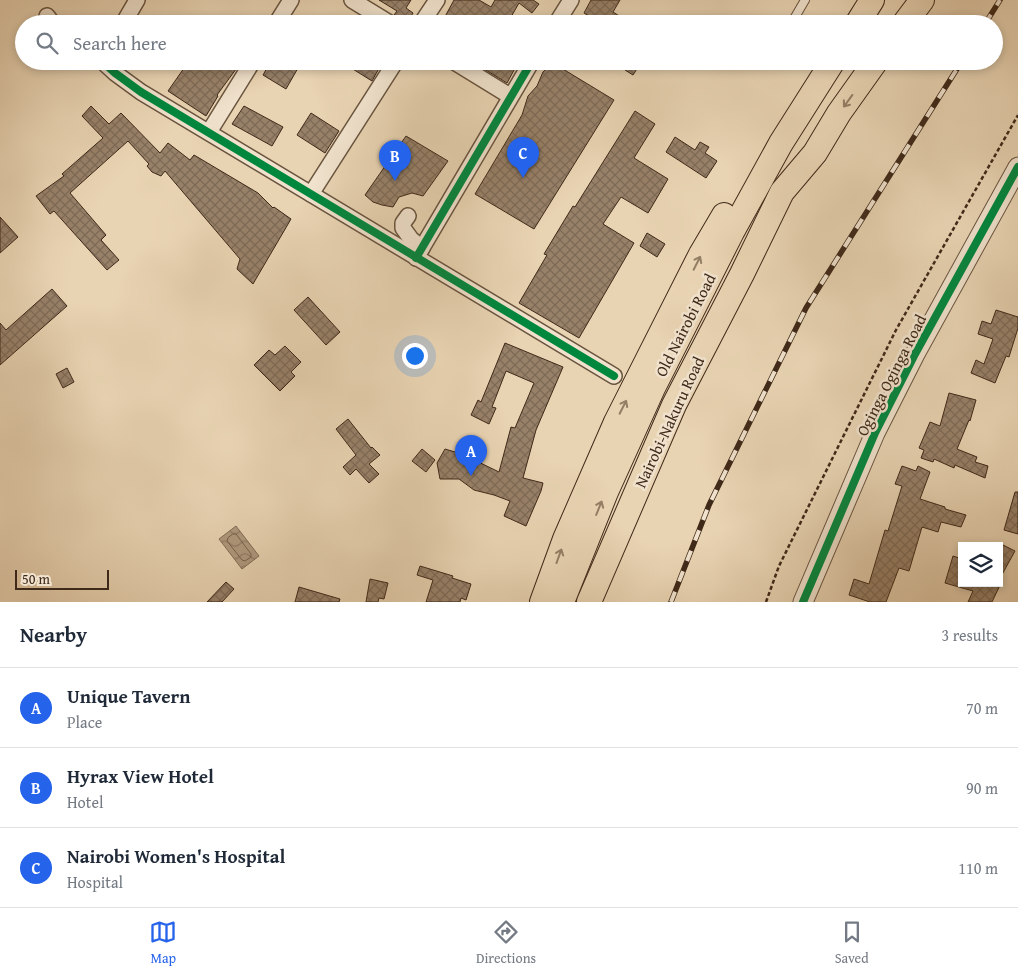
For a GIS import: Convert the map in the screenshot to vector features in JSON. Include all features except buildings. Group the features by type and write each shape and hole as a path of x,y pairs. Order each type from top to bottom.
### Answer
{"highway":[{"path":"863,15 872,0"},
{"path":"911,15 922,0"},
{"name":"Old Nairobi Road","path":"562,602 606,492 649,397 732,232 781,142 827,70"},
{"path":"605,602 623,554 682,421 793,206 815,153 839,113 870,70"},
{"path":"542,602 565,539 616,422 702,254 746,182 781,142"},
{"name":"Nairobi-Nakuru Road","path":"590,602 674,405 782,192 815,153"}],"street":[{"path":"128,15 137,0"},
{"path":"282,15 291,0"},
{"path":"352,0 376,15"},
{"path":"427,15 437,0"},
{"path":"562,15 571,0"},
{"path":"111,70 141,92 311,194 419,253 614,376"},
{"path":"209,132 247,70"},
{"path":"311,194 390,70"},
{"path":"468,70 510,96"},
{"path":"419,253 526,70"},
{"name":"Oginga Oginga Road","path":"803,602 875,433 915,354 1018,167"},
{"path":"408,216 403,223 403,228 419,253"}],"lane":[{"path":"796,15 805,0"}],"path":[{"path":"766,602 779,566 896,330 1018,115"}],"water":[{"path":"236,526 259,556 242,569 219,539"}],"railway":[{"path":"991,15 1000,0"},
{"path":"671,602 709,505 806,308 956,70"}],"cycle path":[{"path":"112,70 141,92 614,376"},
{"path":"416,258 527,70"},
{"path":"803,602 875,433 915,354 1018,167"}],"place":[{"name":"Nairobi Women's Hospital","path":"523,178"},
{"name":"Hyrax View Hotel","path":"395,181"},
{"name":"Unique Tavern","path":"471,476"}]}
